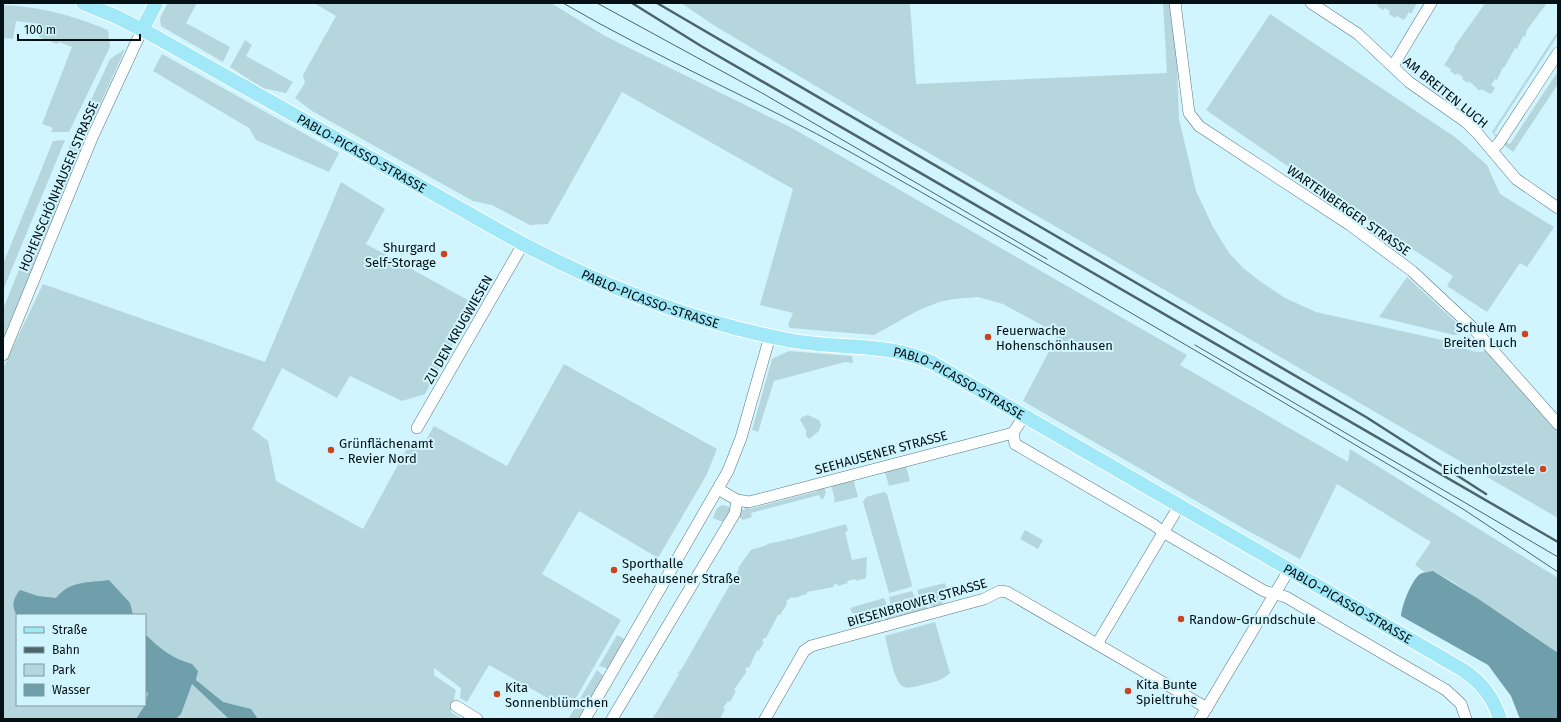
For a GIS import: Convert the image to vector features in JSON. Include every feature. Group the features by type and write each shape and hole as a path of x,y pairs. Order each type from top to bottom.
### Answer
{"main road":[{"name":"PABLO-PICASSO-STRASSE","path":"83,3 142,30 523,244 575,271 651,302 770,336 794,341 878,348 904,352 944,369 1468,673 1484,687 1492,698 1500,719"},
{"path":"142,30 156,3"}],"street":[{"name":"WARTENBERGER STRASSE","path":"1175,3 1189,113 1194,121 1199,126 1350,226 1412,271 1474,329 1558,424"},
{"name":"AM BREITEN LUCH","path":"1311,3 1358,34 1409,82 1466,122 1516,179 1558,208"},
{"path":"1393,66 1431,3"},
{"name":"HOHENSCHÖNHAUSER STRASSE","path":"3,355 95,132 142,30"},
{"path":"1492,150 1499,144 1558,53"},
{"name":"ZU DEN KRUGWIESEN","path":"417,428 523,244"},
{"path":"585,719 718,489 736,454 770,336"},
{"path":"1013,432 1024,416"},
{"name":"SEEHAUSENER STRASSE","path":"737,500 749,502 1013,432"},
{"name":"PABLO-PICASSO-STRASSE","path":"1013,432 1015,444 1154,525 1162,532 1264,591 1286,597 1446,690 1462,704 1466,719"},
{"path":"612,719 735,513 737,500 718,489"},
{"path":"1097,644 1162,532 1179,506"},
{"path":"1200,719 1289,570"},
{"name":"BIESENBROWER STRASSE","path":"765,719 804,651 811,646 984,599 1000,591 1007,592 1207,708"},
{"path":"456,706 478,719"}],"green space":[{"path":"168,3 197,3 186,23 230,47 223,62 161,26 160,18"},
{"path":"314,3 551,3 605,36 792,128 1187,355 1180,365 1348,462 1350,449 1558,578 1558,654 1453,582 1433,571 1426,573 1415,565 1431,542 1337,484 1300,559 1243,528 1023,401 1058,334 1003,304 978,297 939,302 917,311 874,335 790,328 788,325 793,313 760,305 793,189 622,92 548,224 530,225 492,205 473,201 312,111 295,98 305,83 303,75 336,16"},
{"path":"681,3 910,3 916,84 1167,73 1163,3 1170,3 1177,65 1179,119 1196,191 1213,227 1229,253 1243,268 1261,282 1285,298 1316,312 1460,344 1473,351 1480,352 1488,350 1558,431 1558,518 915,145 715,26"},
{"path":"1378,3 1417,3 1411,14 1409,12 1404,20 1397,16 1395,18 1389,14 1390,11 1385,8 1383,10 1377,6"},
{"path":"1483,3 1547,3 1527,30 1525,37 1523,36 1517,49 1515,48 1497,80 1495,79 1491,85 1495,88 1491,94 1481,89 1480,91 1469,81 1468,83 1462,79 1463,77 1457,73 1456,75 1450,71 1451,69 1444,65 1455,48 1454,47 1484,5"},
{"path":"3,5 57,13 82,20 108,30 110,47 69,132 51,132 53,128 42,124 72,47 59,42 57,44 39,37 40,24 16,21 13,39 3,38"},
{"path":"1270,14 1455,137 1487,165 1500,194 1554,227 1527,267 1520,263 1487,312 1447,286 1453,276 1206,110"},
{"path":"1558,31 1558,35 1494,133 1499,137 1497,139 1492,132"},
{"path":"245,40 252,45 246,56 293,82 286,93 262,88 230,67"},
{"path":"125,49 90,127 76,132 110,59"},
{"path":"162,54 339,153 329,172 256,140 249,128 153,71"},
{"path":"1558,71 1558,84 1513,152 1503,144 1505,141 1510,144"},
{"path":"79,139 84,145 3,344 3,309 72,140"},
{"path":"65,140 3,291 3,264 53,141"},
{"path":"341,182 385,209 366,244 475,304 425,394 402,401 350,376 337,398 282,368 252,429 268,441 276,481 363,529 411,441 422,447 434,426 507,466 564,364 717,449 707,474 658,558 579,511 542,574 621,620 569,710 489,665 467,702 460,698 461,688 434,668 434,675 456,690 451,712 462,719 3,719 3,368 43,284 265,362"},
{"path":"1407,277 1459,325 1462,329 1460,334 1454,335 1379,317"},
{"path":"789,351 852,356 853,363 845,362 774,381 758,432 752,430 772,359"},
{"path":"808,415 819,420 821,425 819,431 809,439 806,436 806,430 800,420 802,417"},
{"path":"905,463 910,481 889,486 884,469"},
{"path":"853,478 858,497 833,503 835,501 831,484"},
{"path":"817,487 824,488 826,492 824,498 821,499 819,495 751,513 752,517 743,520 738,516 741,507 745,510 744,506 749,505 750,509 818,491"},
{"path":"884,492 887,494 912,585 911,587 889,593 863,502 866,497"},
{"path":"722,505 730,507 733,511 725,523 713,518 717,508"},
{"path":"846,524 848,531 845,532 852,560 867,557 866,578 856,581 855,579 838,586 837,584 833,585 834,587 807,592 807,594 794,598 792,597 786,601 787,604 780,615 778,615 766,638 762,641 764,642 759,651 757,650 749,668 747,667 745,670 747,671 734,690 736,691 730,702 728,701 723,708 725,709 720,719 653,719 654,714 655,715 679,674 677,673 681,670 739,569 738,568 751,550 767,544"},
{"path":"1025,530 1043,540 1038,549 1020,539"},
{"path":"945,583 945,598 937,610 920,599 917,590"},
{"path":"912,591 916,600 933,611 883,623 891,607 889,597"},
{"path":"884,598 888,608 878,626 874,627 869,625 859,614 852,613 850,608"},
{"path":"935,622 950,673 941,680 909,688 904,687 900,684 894,672 885,636"},
{"path":"617,635 626,640 609,669 599,666"},
{"path":"597,670 605,677 580,719 568,719"}],"water":[{"path":"1433,571 1477,598 1558,653 1558,719 1520,719 1511,696 1488,665 1401,616 1403,606 1413,582 1420,574"},
{"path":"109,580 130,603 133,614 16,614 15,612 13,606 14,599 20,590 38,596 56,598 67,588 87,582"},
{"path":"146,635 167,652 185,662 192,664 198,671 196,680 223,702 251,709 258,719 229,719 192,684 181,714 176,719 136,719 144,706 146,706 148,693 146,691"}],"tram line":[{"path":"563,3 634,42 852,153 989,231 1193,349 1463,509 1558,572"},
{"path":"597,3 762,93 1047,259"},
{"path":"1195,345 1558,557"}],"railway":[{"path":"632,3 701,46 1558,542"},
{"path":"657,3 1366,417 1486,494"}],"place":[{"name":"Shurgard Self-Storage","path":"444,254"},
{"name":"Schule Am Breiten Luch","path":"1525,334"},
{"name":"Feuerwache Hohenschönhausen","path":"988,337"},
{"name":"Grünflächenamt - Revier Nord","path":"331,450"},
{"name":"Eichenholzstele","path":"1543,469"},
{"name":"Sporthalle Seehausener Straße","path":"614,570"},
{"name":"Randow-Grundschule","path":"1181,619"},
{"name":"Kita Bunte Spieltruhe","path":"1128,691"},
{"name":"Kita Sonnenblümchen","path":"497,694"}]}
